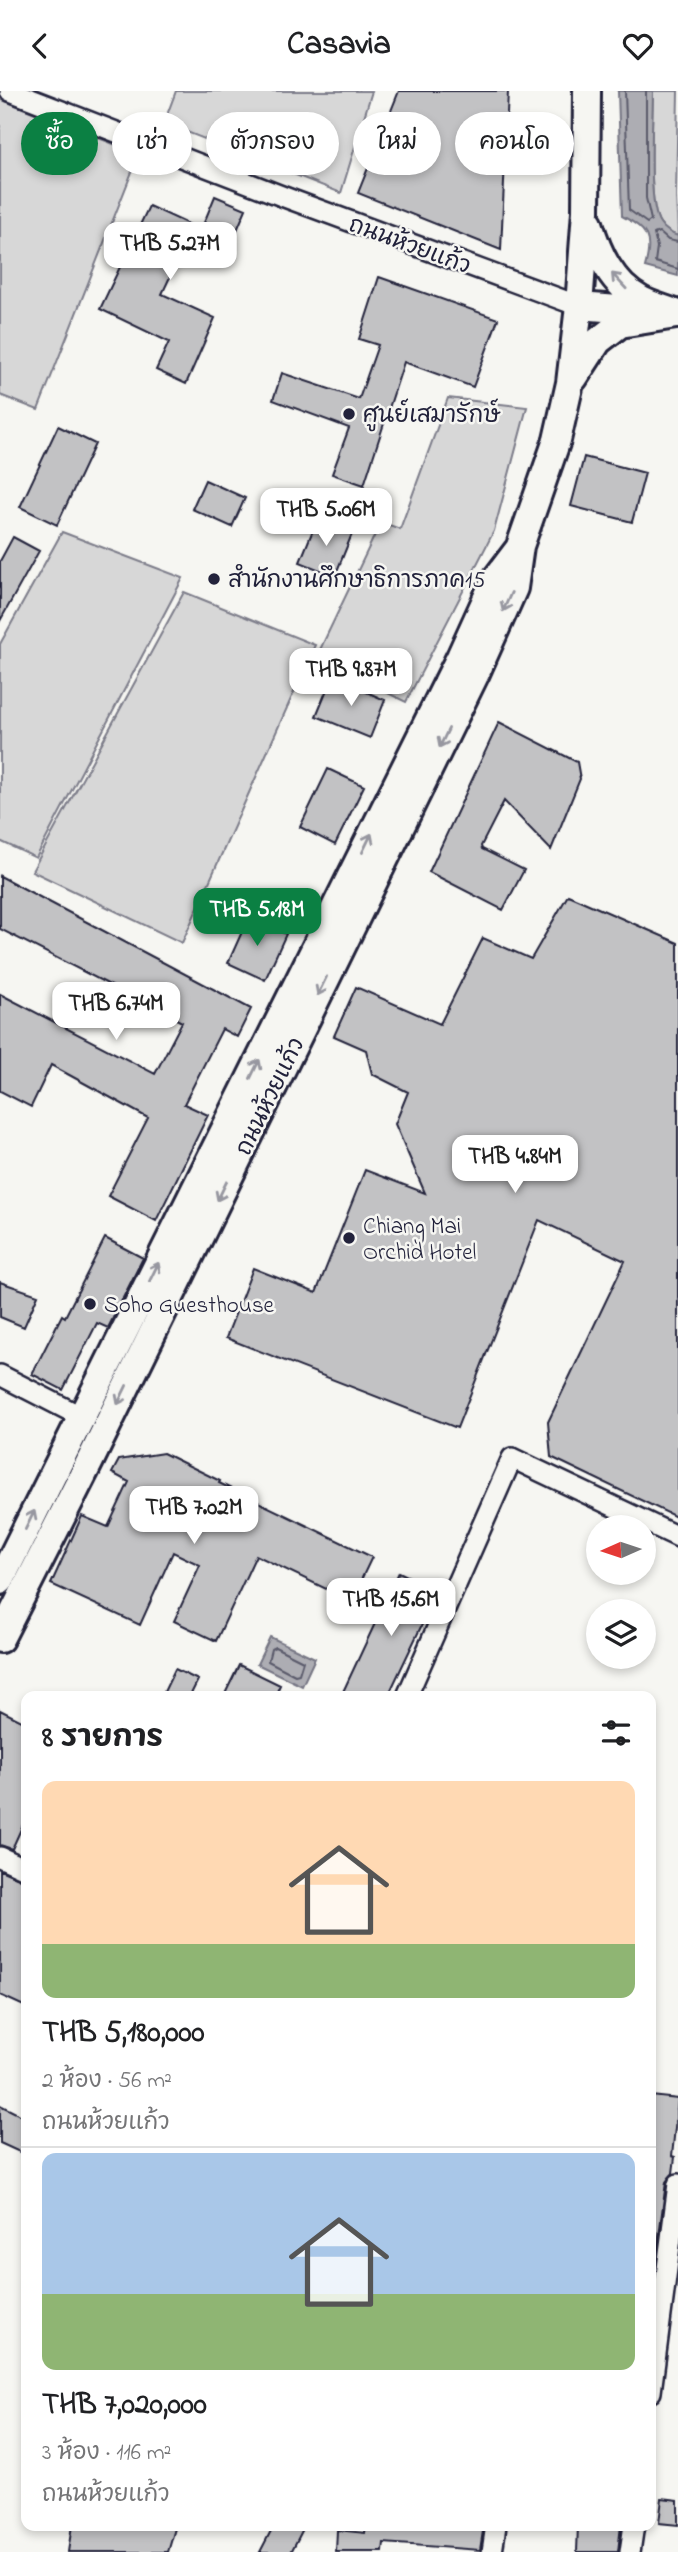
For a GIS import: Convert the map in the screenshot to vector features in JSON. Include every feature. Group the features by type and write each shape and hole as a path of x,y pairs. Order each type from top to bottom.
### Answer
{"main road":[{"path":"587,91 586,211 579,306 678,314"},
{"path":"586,211 597,250 624,288 641,300 678,314"},
{"name":"ถนนห้วยแก้ว","path":"0,1639 476,673 513,588 520,546 557,440 570,383 579,306"},
{"path":"570,383 598,341 620,324 678,314"},
{"name":"ถนนห้วยแก้ว","path":"0,1581 454,669 495,580 520,546"}],"street":[{"name":"ถนนห้วยแก้ว","path":"10,91 287,198 579,306"},
{"path":"0,1375 82,1417"},
{"path":"409,1691 512,1458 678,1537"},
{"path":"0,1857 21,1867"},
{"path":"656,2353 678,2184"},
{"path":"492,2552 495,2531"},
{"path":"630,2552 633,2531"}],"shaded area":[{"path":"176,91 372,91 366,112 353,112 353,154 341,193 295,175 339,175 339,112 206,112 206,140 192,134 192,112 168,112"},
{"path":"653,91 678,91 678,236 660,223 653,199"},
{"path":"0,99 33,112 21,112 21,175 98,175 98,138 112,143 112,175 131,175 38,410 0,395"},
{"path":"448,398 527,407 494,531 406,702 316,658 381,522 400,529"},
{"path":"62,532 183,578 36,858 0,841 0,644"},
{"path":"184,592 315,645 182,943 32,871"}],"water":[{"path":"618,91 653,91 653,199 660,223 678,236 678,276 645,267 648,249 646,235 638,225 622,216"},
{"path":"270,1637 315,1658 302,1686 257,1664"}],"building":[{"path":"399,91 508,91 507,112 455,112 455,175 504,175 501,250 358,193 365,175 441,175 441,112 391,112"},
{"path":"215,196 246,209 223,263 184,247 162,294 215,318 186,384 156,370 169,342 100,309 149,206 201,230"},
{"path":"379,277 498,319 473,387 404,362 364,485 332,474 349,428 273,400 282,373 359,399 378,345 359,339"},
{"path":"58,426 95,444 57,525 20,507"},
{"path":"584,457 645,473 632,522 571,506"},
{"path":"205,480 245,498 232,527 192,509"},
{"path":"317,520 352,534 335,576 300,562"},
{"path":"13,537 39,551 0,621 0,561"},
{"path":"332,677 385,700 370,738 316,716"},
{"path":"499,722 577,762 580,779 551,850 504,801 481,846 482,849 524,870 503,910 429,872"},
{"path":"328,769 364,786 335,845 300,827"},
{"path":"0,876 251,1009 237,1037 222,1029 184,1104 208,1115 156,1221 108,1196 148,1118 51,1065 31,1107 0,1091 0,994 155,1074 182,1022 0,929"},
{"path":"568,895 678,943 678,1518 551,1457 548,1422 625,1261 539,1220 457,1428 226,1338 253,1268 316,1293 365,1170 425,1193 395,1124 408,1092 372,1074 366,1050 334,1036 356,987 440,1024 483,938 531,959"},
{"path":"249,916 286,934 265,980 228,963"},
{"path":"105,1238 143,1258 108,1328 97,1323 63,1390 32,1374 62,1315 65,1317"},
{"path":"0,1282 38,1295 24,1327 0,1317"},
{"path":"163,1453 372,1557 351,1601 256,1555 216,1641 174,1621 200,1565 173,1552 140,1625 51,1584 82,1516 108,1527 129,1482 112,1473 119,1460"},
{"path":"399,1572 438,1591 390,1691 343,1691"},
{"path":"239,1665 280,1685 277,1691 226,1691"},
{"path":"175,1669 198,1680 192,1691 164,1691"},
{"path":"0,1710 21,1720 21,1829 12,1849 0,1845"},
{"path":"0,1870 21,1879 21,2005 0,1995"},
{"path":"656,2097 678,2099 672,2156 675,2157 673,2173 666,2182 656,2259"},
{"path":"0,2105 21,2116 21,2153 0,2143"},
{"path":"662,2498 678,2500 678,2525 659,2523"},
{"path":"71,2531 174,2531 168,2552 68,2552"},
{"path":"271,2531 302,2531 291,2552 260,2552"},
{"path":"337,2531 483,2531 480,2550 384,2543 383,2552 336,2552"},
{"path":"578,2531 620,2531 618,2552 577,2552"}],"place":[{"name":"ศูนย์เสมารักษ์","path":"349,414"},
{"name":"สำนักงานศึกษาธิการภาค15","path":"214,579"},
{"name":"Chiang Mai Orchid Hotel","path":"349,1238"},
{"name":"Soho Guesthouse","path":"90,1304"}]}
